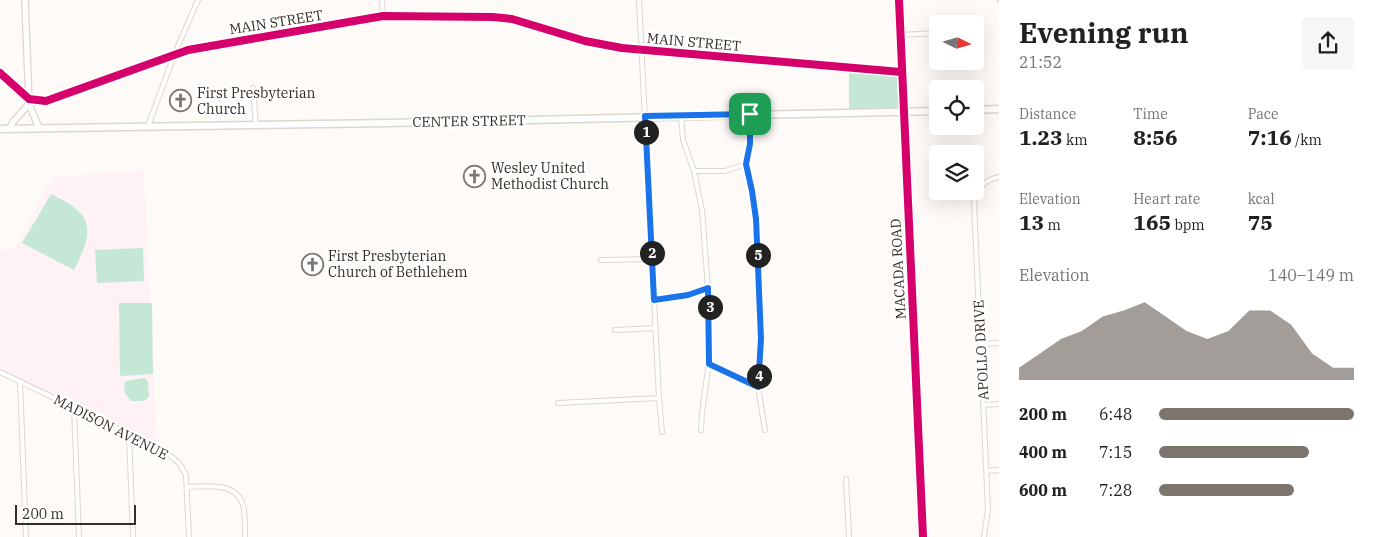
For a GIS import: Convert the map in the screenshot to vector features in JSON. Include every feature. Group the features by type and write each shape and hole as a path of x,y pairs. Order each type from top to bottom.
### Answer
{"main road":[{"path":"984,110 999,109"},
{"name":"CENTER STREET","path":"0,129 929,110"}],"street":[{"path":"25,0 29,102 39,128"},
{"path":"148,126 175,53 198,0"},
{"path":"382,0 383,16"},
{"path":"639,0 662,432"},
{"name":"MACADA ROAD","path":"899,0 923,537"},
{"name":"MAIN STREET","path":"29,102 46,101 175,53 197,47 383,16 499,17 520,21 585,41 642,50 901,72"},
{"path":"900,36 929,34"},
{"path":"0,74 29,102"},
{"path":"253,88 256,125"},
{"path":"10,128 29,102"},
{"path":"750,114 750,144 746,164 756,219 761,339 758,387 765,430"},
{"path":"682,115 682,140 694,171 700,197 708,288 709,364 701,430"},
{"path":"694,171 725,171 746,164"},
{"name":"APOLLO DRIVE","path":"984,537 988,515 987,471 974,204 976,194 984,182 999,177"},
{"path":"601,260 652,258"},
{"path":"654,300 688,295 708,288"},
{"path":"615,330 656,328"},
{"path":"981,344 999,343"},
{"path":"709,364 758,387"},
{"name":"MADISON AVENUE","path":"0,372 129,434 172,457 179,463 186,475 189,537"},
{"path":"20,382 26,537"},
{"path":"558,402 659,398"},
{"path":"983,405 999,404"},
{"path":"74,408 79,537"},
{"path":"129,434 133,537"},
{"path":"987,471 999,470"},
{"path":"846,479 849,537"},
{"path":"187,487 219,486 227,488 235,494 244,508 245,537"}],"shaded area":[{"path":"144,170 157,448 0,373 0,251 18,245 52,177"}],"green space":[{"path":"849,67 901,72 903,111 849,113"},
{"path":"51,194 76,209 83,216 86,224 85,244 74,270 22,243"},
{"path":"143,248 144,281 97,283 95,250"},
{"path":"119,303 152,303 153,374 120,376"},
{"path":"144,378 148,381 149,397 144,401 131,401 124,392 125,381"}],"cycle path":[{"path":"899,0 923,537"},
{"path":"0,73 29,99 46,101 188,50 383,16 493,17 512,19 585,41 622,48 901,72"}],"place":[{"name":"First Presbyterian Church","path":"181,101"},
{"name":"Wesley United Methodist Church","path":"475,176"},
{"name":"First Presbyterian Church of Bethlehem","path":"312,264"}],"route":[{"path":"750,114 750,144 746,164 756,219 761,339 758,387 709,364 710,309 708,288 688,295 654,300 645,116 750,114"}]}
